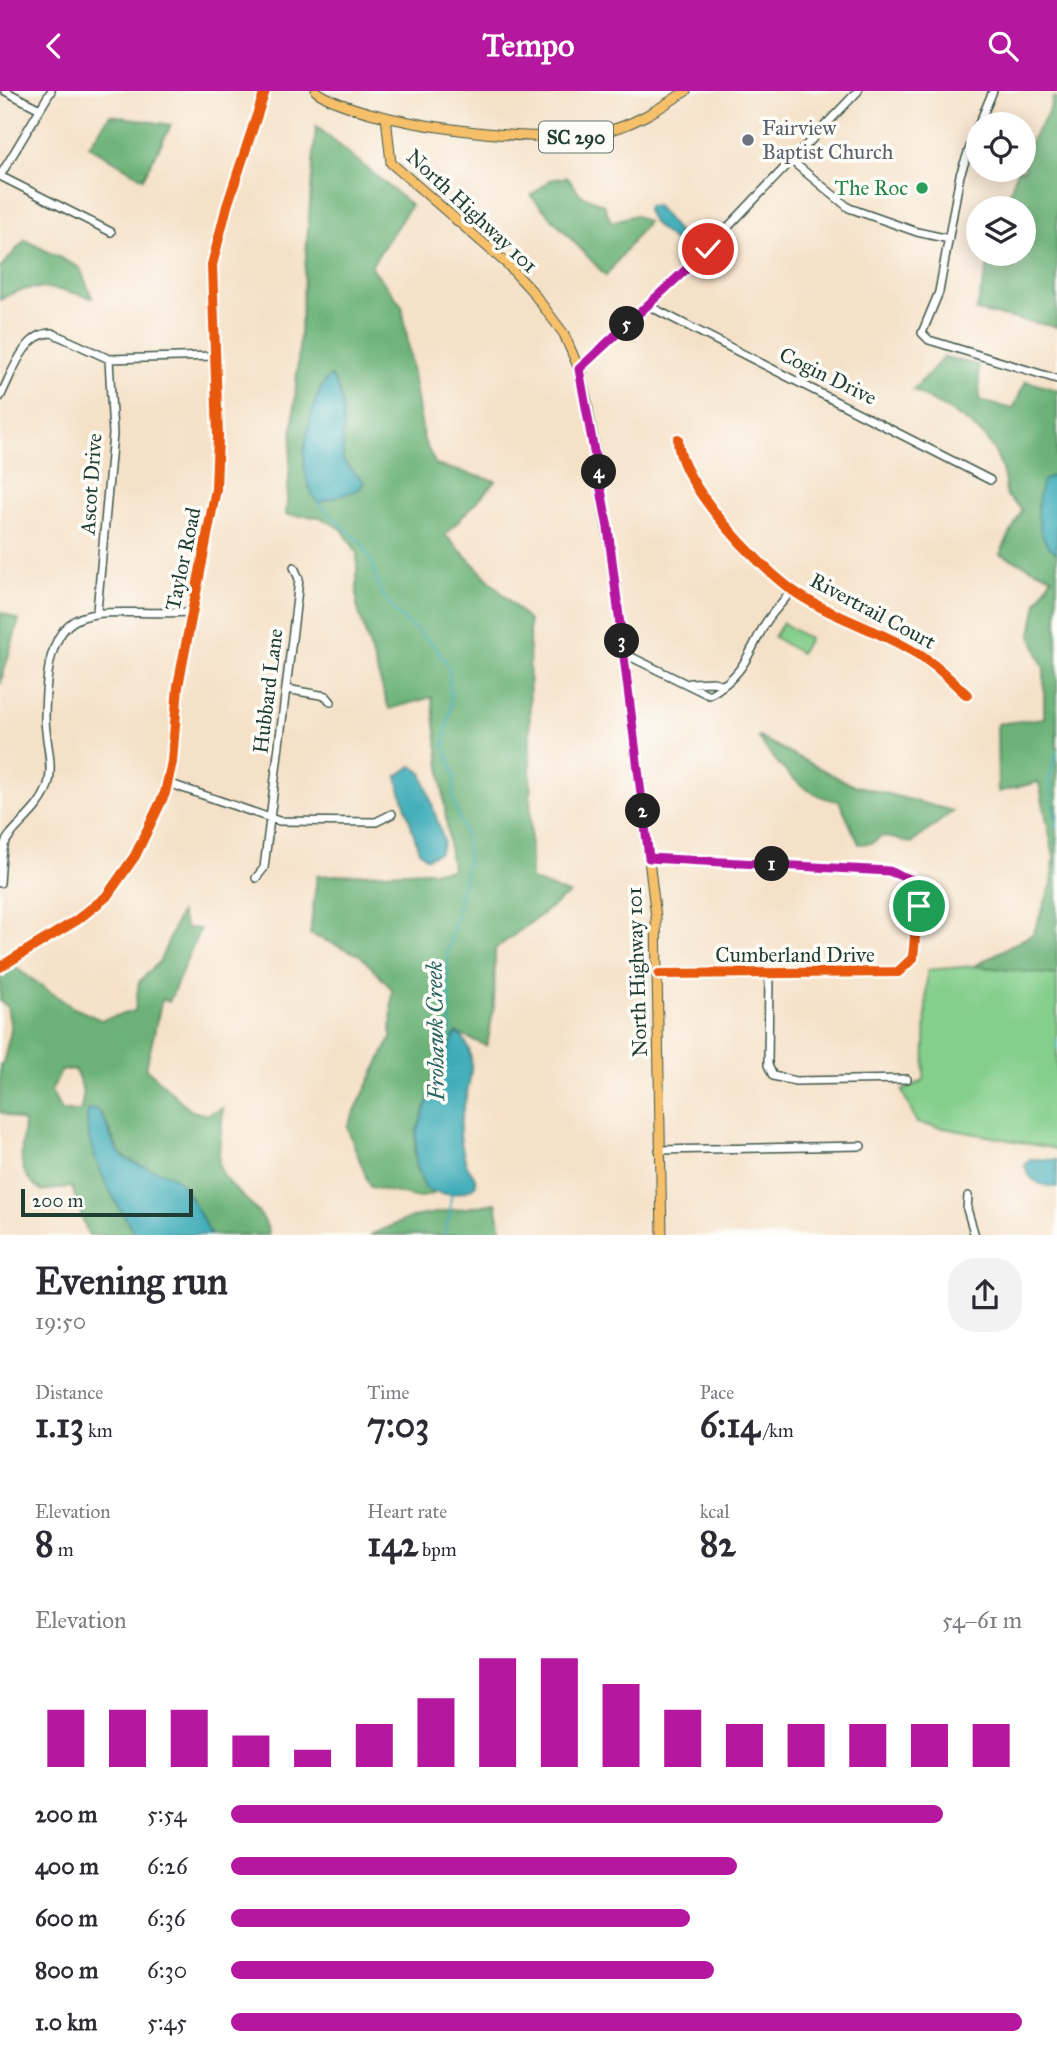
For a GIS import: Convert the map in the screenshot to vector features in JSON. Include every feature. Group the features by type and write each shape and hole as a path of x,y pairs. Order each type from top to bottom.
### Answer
{"main road":[{"path":"316,91 347,108 386,117"},
{"name":"SC 290","path":"386,117 522,135 583,136 638,120 687,91"},
{"name":"North Highway 101","path":"386,117 391,163 521,279 556,321 579,369 608,528 656,917 662,1235"}],"street":[{"path":"5,91 40,109"},
{"path":"51,91 0,176 111,232"},
{"name":"Taylor Road","path":"0,967 77,920 106,897 135,856 160,807 168,783 178,686 216,489 218,436 211,288 214,253 265,91"},
{"path":"579,369 649,306 793,162 858,91"},
{"path":"984,112 993,91"},
{"path":"966,154 939,292 922,330 925,338 1057,379"},
{"path":"793,162 849,208 917,232 949,239"},
{"name":"Cogin Drive","path":"649,306 990,480"},
{"path":"0,397 31,341 43,334 52,334 110,359 214,356"},
{"name":"Ascot Drive","path":"97,611 113,434 110,359"},
{"name":"Rivertrail Court","path":"678,439 678,453 698,491 762,564 792,590 934,665 967,695"},
{"name":"Hubbard Lane","path":"256,879 264,868 286,689 299,579 294,567"},
{"path":"623,653 709,695 741,671 766,623 792,590"},
{"path":"0,883 2,843 40,803 48,785 50,763 45,714 53,646 69,624 97,611 192,613"},
{"path":"689,683 713,681 724,685"},
{"path":"286,689 326,697 331,702"},
{"path":"168,783 270,819 307,823 376,822 392,814"},
{"name":"Cumberland Drive","path":"649,858 876,870 905,875 917,883 916,941 912,960 904,969 888,973 659,974"},
{"path":"769,975 768,1065 774,1076 795,1081 907,1079"},
{"path":"659,1150 861,1146"},
{"path":"968,1196 967,1209 975,1235"}],"green space":[{"path":"1053,97 1057,98 1057,327 976,311 988,266 1036,266 1036,196 1009,196 1013,182 1036,182 1036,132 1051,107"},
{"path":"110,115 171,125 143,178 89,146"},
{"path":"316,126 411,205 371,266 402,306 424,441 436,465 496,481 445,535 529,621 531,880 569,894 495,949 494,1006 487,1046 457,1033 454,1036 416,1133 415,1149 419,1174 422,1182 433,1194 419,1198 370,1187 347,1127 391,1038 392,989 360,955 310,934 317,876 452,870 432,697 389,709 357,606 357,553 342,529 320,517 286,515"},
{"path":"567,177 581,195 604,205 611,222 635,215 647,222 606,276 531,196 550,180"},
{"path":"25,240 80,268 92,298 56,289 33,288 0,300 0,268"},
{"path":"944,357 978,365 980,401 1013,409 1026,381 1057,390 1057,975 974,966 1033,934 1052,884 1054,857 1039,782 998,792 997,724 1044,718 1044,669 1031,635 1037,602 1052,577 1000,554 1022,510 1006,495 997,456 988,442 963,419 913,390"},
{"path":"0,612 19,620 0,685"},
{"path":"783,623 809,639 800,653 774,637"},
{"path":"757,736 850,784 953,811 912,843 882,836 872,843 859,844 839,801 814,793 792,778"},
{"path":"180,913 186,928 200,929 169,1002 162,999 146,1068 190,1110 206,1115 223,1108 220,1169 232,1186 262,1217 269,1235 211,1235 175,1178 139,1165 120,1154 102,1114 111,1190 136,1235 88,1235 72,1187 42,1191 27,1177 21,1152 24,1122 0,1112 0,1064 3,1064 11,1029 7,1006 0,1001 0,978 13,966 72,1007 101,1020 135,1011 139,982 160,961","holes":["74,1069 81,1084 82,1105 80,1111 61,1111 51,1091 61,1071"]},
{"path":"974,966 1057,975 1057,1149 917,1123 902,1091 924,1080 927,970"},
{"path":"496,1203 502,1235 370,1235 412,1217"}],"water":[{"path":"656,205 681,235 682,240 675,242 653,223 647,210 648,206"},
{"path":"331,376 342,405 343,461 364,482 360,489 318,503 308,483 304,452 320,390"},
{"path":"1057,473 1057,553 1044,539 1038,510 1043,481"},
{"path":"412,766 422,773 444,842 439,853 427,858 419,851 397,776"},
{"path":"457,1033 466,1042 470,1053 470,1078 460,1131 466,1162 476,1185 458,1193 444,1194 425,1188 416,1163 416,1133 444,1056"},
{"path":"96,1109 104,1119 115,1147 124,1157 178,1181 211,1235 136,1235 110,1192 95,1157 87,1124 88,1110"},
{"path":"1030,1159 1057,1160 1057,1187 1046,1186 1032,1179 1025,1165"}],"waterway":[{"name":"Frohawk Creek","path":"318,503 362,544 373,564 380,591 395,612 434,646 449,666 451,705 444,745 455,776 453,799 465,835 468,861 447,956 452,1041"},
{"path":"1057,751 1049,779 1057,826"},
{"path":"1057,1040 1057,1049"},
{"name":"Frohawk Creek","path":"444,1235 451,1194"}],"cycle path":[{"path":"0,967 77,920 106,897 135,856 165,793 172,762 178,686 216,489 218,436 212,265 227,206 265,91"},
{"path":"678,439 681,457 705,499 741,543 777,578 809,601 919,655 967,695"},
{"path":"649,858 889,871 913,879 919,895 913,958 898,972 659,974"}],"place":[{"name":"Fairview Baptist Church","path":"748,140"},
{"name":"The Roc","path":"922,188"}],"route":[{"path":"708,249 579,369 608,528 649,858 889,871 915,881 919,906"}]}
